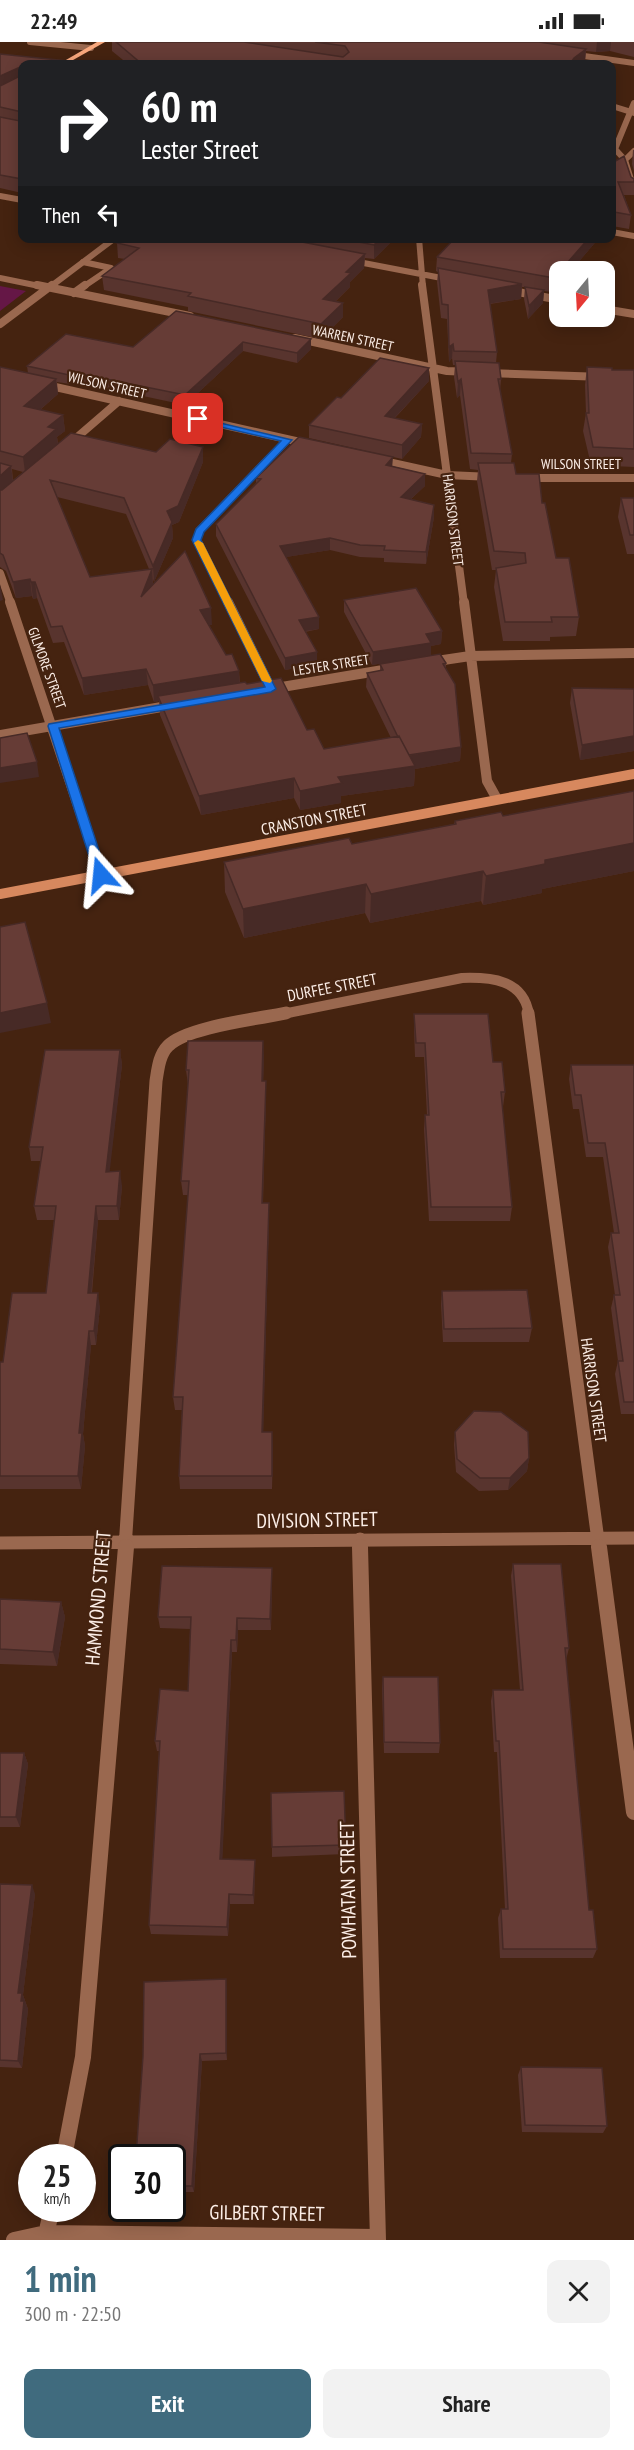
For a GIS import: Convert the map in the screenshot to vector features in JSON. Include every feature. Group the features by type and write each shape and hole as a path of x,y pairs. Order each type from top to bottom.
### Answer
{"main road":[{"path":"69,60 102,42"},
{"name":"CRANSTON STREET","path":"0,894 634,774"}],"street":[{"path":"30,42 91,48"},
{"path":"567,53 614,60"},
{"path":"616,60 634,63"},
{"path":"616,147 634,103"},
{"path":"616,107 632,112"},
{"path":"616,150 625,160 634,189"},
{"path":"616,160 625,160 634,151"},
{"path":"0,196 18,199"},
{"path":"616,233 634,236"},
{"path":"0,324 108,243"},
{"name":"HARRISON STREET","path":"418,243 487,781 497,800"},
{"path":"337,258 457,281"},
{"path":"74,293 111,268 83,262"},
{"path":"0,278 200,318"},
{"path":"503,289 549,298"},
{"path":"615,311 634,315"},
{"name":"WARREN STREET","path":"287,336 447,371 586,372 634,378"},
{"name":"WILSON STREET","path":"33,382 320,447"},
{"path":"60,451 119,401"},
{"path":"271,689 197,540 199,531 287,440"},
{"path":"375,459 447,475 498,477"},
{"name":"WILSON STREET","path":"510,478 634,478"},
{"name":"GILMORE STREET","path":"0,573 101,875"},
{"path":"416,664 470,656 634,653"},
{"name":"LESTER STREET","path":"259,691 405,666"},
{"path":"0,735 189,703"},
{"name":"DURFEE STREET","path":"168,1044 197,1031 462,978 505,981"},
{"name":"HARRISON STREET","path":"505,981 520,992 528,1010 554,1223 599,1539 634,1812"},
{"name":"HAMMOND STREET","path":"66,2144 83,2056 126,1542 156,1081 159,1058 168,1044"},
{"name":"DIVISION STREET","path":"0,1543 634,1538"},
{"name":"POWHATAN STREET","path":"360,1539 378,2238"},
{"name":"GILBERT STREET","path":"14,2240 45,2236 378,2238"}],"shaded area":[{"path":"0,286 26,291 0,311"}],"building":[{"path":"116,42 244,42 343,57 349,52 345,46 315,42 539,42 586,49 573,60 137,60"},
{"path":"0,54 59,60 18,60 18,68 0,76"},
{"path":"18,77 18,111 0,107 0,86"},
{"path":"0,117 18,121 18,178 0,175"},
{"path":"624,156 631,177 634,179 634,182 618,182 631,215 616,212 616,161"},
{"path":"117,243 307,243 365,254 346,272 351,273 323,299 343,303 321,324 188,296 191,293 102,276 139,248"},
{"path":"450,243 585,243 569,261 549,261 549,277 437,257"},
{"path":"438,268 522,284 488,290 497,352 454,351 453,344 449,347 448,305 442,304"},
{"path":"525,287 544,290 529,306"},
{"path":"176,311 311,339 297,353 243,342 185,395 72,372 69,375 27,366 66,334 133,347"},
{"path":"380,358 429,368 385,416 422,424 402,445 309,425 337,397 341,398"},
{"path":"455,361 499,363 501,379 498,379 512,454 471,453 461,379 458,382"},
{"path":"0,367 56,379 24,406 63,415 48,427 56,429 23,457 0,451"},
{"path":"587,367 634,370 634,449 593,447 586,413 589,413"},
{"path":"71,433 156,452 170,439 203,447 178,506 167,511 172,522 153,566 124,498 50,480 90,577 152,569 141,597 185,551 211,608 200,610 226,655 232,654 239,671 153,685 146,669 82,678 62,626 51,627 35,582 31,582 30,579 13,582 3,555 0,553 0,490"},
{"path":"299,437 393,457 386,465 425,474 401,497 434,505 426,552 384,550 385,546 360,545 330,538 280,546 319,617 299,620 317,652 285,658 216,524 261,479 256,478"},
{"path":"0,463 11,466 0,476"},
{"path":"478,463 514,463 516,474 539,474 542,503 545,503 556,558 569,558 579,617 551,617 552,622 505,622 496,568 526,563 525,553 494,551"},
{"path":"621,498 634,498 634,535 630,535"},
{"path":"416,588 442,631 426,634 431,643 373,652 344,600"},
{"path":"440,654 455,684 461,747 409,755 367,673 383,670 380,664"},
{"path":"281,678 307,730 314,729 324,749 399,736 415,766 338,777 342,783 300,791 294,778 199,796 158,696"},
{"path":"572,688 634,689 634,736 582,745"},
{"path":"27,733 37,762 0,768 0,738"},
{"path":"634,791 634,843 545,860 545,864 486,876 483,871 371,894 366,884 243,909 224,862 349,838 352,844 456,824 455,821 501,812 503,816"},
{"path":"25,922 47,1003 0,1013 0,927"},
{"path":"414,1014 488,1014 493,1062 502,1062 505,1092 501,1092 512,1207 431,1207 425,1115 429,1115 425,1043 416,1043"},
{"path":"188,1041 263,1041 262,1081 266,1081 262,1203 269,1203 262,1432 272,1432 272,1476 179,1476 183,1397 173,1397 189,1181 181,1181 189,1070 186,1070"},
{"path":"45,1050 120,1050 106,1172 120,1171 117,1206 96,1206 88,1293 98,1293 94,1331 89,1331 79,1433 82,1433 78,1476 0,1476 0,1362 3,1362 12,1293 46,1293 56,1206 34,1206 43,1147 29,1147"},
{"path":"571,1065 634,1065 634,1402 624,1402 618,1361 623,1361 614,1295 620,1295 611,1233 619,1233 605,1143 588,1143 581,1095 575,1095"},
{"path":"527,1290 532,1328 444,1329 442,1291"},
{"path":"474,1411 501,1412 528,1432 529,1458 510,1478 480,1478 457,1459 455,1432"},
{"path":"513,1564 561,1564 569,1648 565,1648 589,1910 593,1910 597,1949 503,1949 501,1909 508,1909 499,1741 496,1741 493,1690 523,1690"},
{"path":"162,1566 272,1568 270,1619 237,1618 236,1640 231,1640 220,1859 255,1860 253,1895 229,1894 227,1927 149,1925 160,1741 155,1741 160,1689 188,1691 191,1617 158,1617"},
{"path":"0,1599 61,1602 53,1652 0,1649"},
{"path":"383,1677 438,1677 440,1743 384,1742"},
{"path":"0,1753 24,1753 16,1817 0,1817"},
{"path":"344,1791 346,1845 272,1847 271,1793"},
{"path":"0,1884 32,1885 18,1993 22,1993 21,2001 24,2001 18,2061 0,2060"},
{"path":"226,1979 226,2053 200,2054 192,2186 186,2186 186,2144 137,2144 143,2056 144,1982"},
{"path":"521,2067 602,2068 607,2126 525,2125"}],"slow traffic":[{"path":"198,543 267,681"}],"route":[{"path":"101,875 53,726 271,689 197,540 199,531 287,440 198,419"}]}
